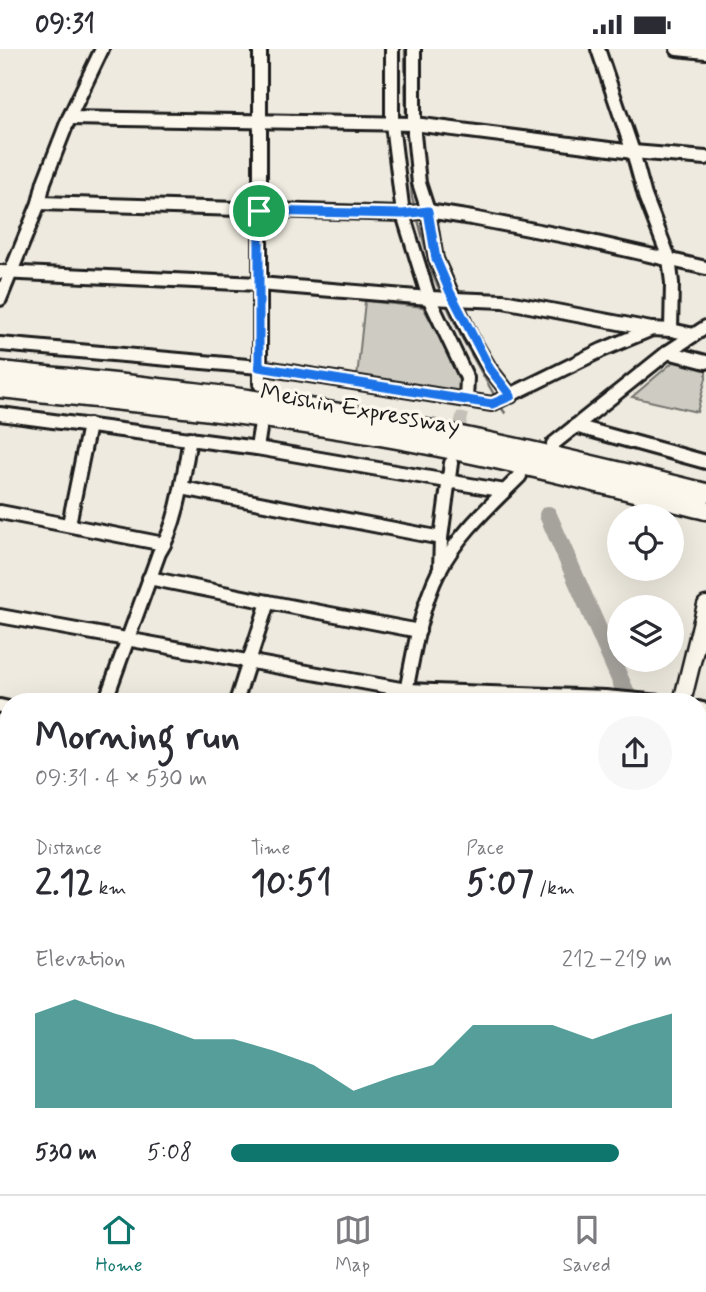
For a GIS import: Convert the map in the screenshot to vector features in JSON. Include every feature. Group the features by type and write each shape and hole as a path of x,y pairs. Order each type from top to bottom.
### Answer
{"highway":[{"name":"Meishin Expressway","path":"0,371 241,398 382,420 508,445 706,493"},
{"name":"Meishin Expressway","path":"0,388 239,414 380,436 503,461 706,510"}],"main road":[{"path":"683,693 706,605"}],"street":[{"path":"0,299 6,272 40,203 44,182 69,118 102,49"},
{"path":"260,49 260,384"},
{"path":"392,49 416,213 467,378 466,400"},
{"path":"414,49 404,124 419,183 416,213 436,259 442,298 470,335 510,397"},
{"path":"598,49 645,196 669,258 673,283 671,330"},
{"path":"677,49 706,52"},
{"path":"69,118 404,124 633,152 706,158"},
{"path":"40,203 259,211 416,213 523,228 706,268"},
{"path":"6,272 259,284 503,301 694,335"},
{"path":"553,444 668,352 706,327"},
{"path":"0,344 259,367 495,403 602,350 652,329"},
{"path":"668,352 706,362"},
{"path":"0,414 257,447 505,491"},
{"path":"69,524 89,425"},
{"path":"575,426 706,461"},
{"path":"257,447 260,429"},
{"path":"108,693 182,488 190,438"},
{"path":"440,570 441,538 451,463"},
{"path":"406,693 424,610 440,570 461,538 520,476"},
{"path":"182,488 441,538"},
{"path":"0,512 164,544"},
{"path":"149,578 419,631"},
{"path":"239,693 268,602"},
{"path":"0,617 249,662 391,693"}],"shaded area":[{"path":"365,301 423,307 462,378 460,394 357,378"},
{"path":"674,361 706,368 697,412 632,397"}],"waterway":[{"path":"405,49 406,119"},
{"path":"407,129 415,209"},
{"path":"417,216 432,273 441,293"},
{"path":"445,302 496,398"},
{"path":"499,404 505,413"},
{"path":"548,515 626,693"}],"tunnel":[{"path":"456,442 466,400"}],"route":[{"path":"259,211 403,214 428,211 436,259 450,292 470,335 490,369 511,396 492,404 259,367 259,211"}]}
